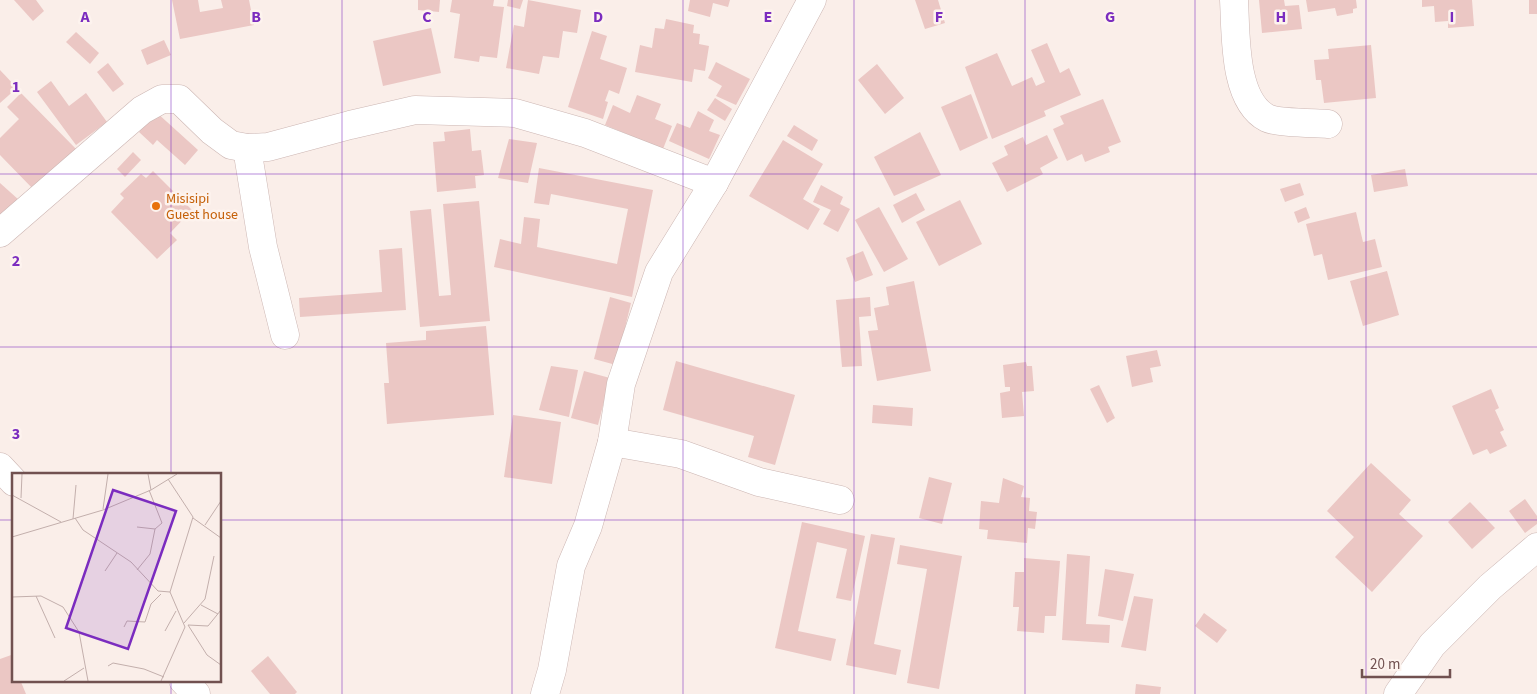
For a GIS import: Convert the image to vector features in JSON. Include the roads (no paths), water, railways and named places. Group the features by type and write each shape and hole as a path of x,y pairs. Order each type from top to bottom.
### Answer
{"street":[{"path":"545,694 552,670 571,566 588,526 612,442 621,384 659,272 714,184 759,96 812,0"},
{"path":"1234,0 1243,87 1254,108 1269,119 1328,124"},
{"path":"0,233 142,110 162,99 178,99 212,131 231,145 247,148 268,147 415,110 515,113 585,133 714,184"},
{"path":"247,148 263,247 284,335"},
{"path":"612,442 681,454 759,482 840,500"},
{"path":"0,467 12,480"},
{"path":"1398,694 1432,645 1490,587 1537,548"},
{"path":"185,682 196,694"}],"place":[{"name":"Misisipi Guest house","path":"156,206"}]}
